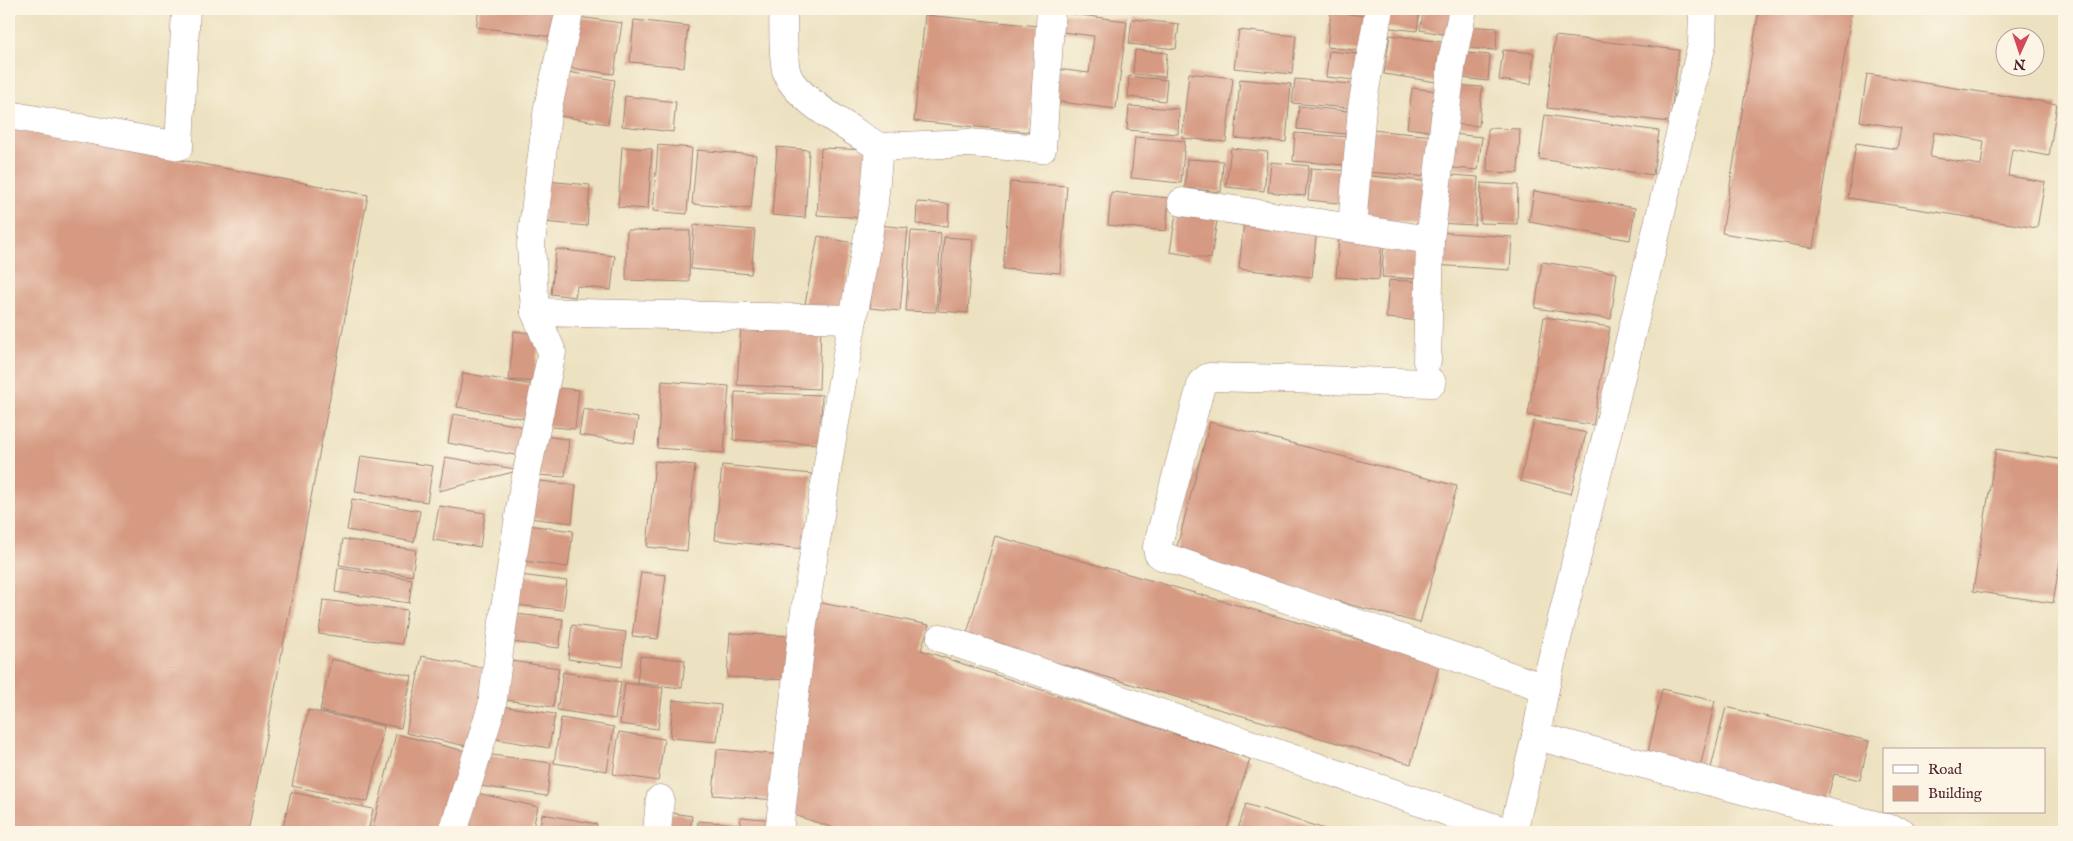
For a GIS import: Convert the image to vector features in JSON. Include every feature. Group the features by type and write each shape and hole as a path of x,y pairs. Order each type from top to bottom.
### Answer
{"street":[{"path":"9,115 179,146 186,9"},
{"path":"454,832 492,706 503,621 524,490 552,352 535,312 531,244 548,107 570,9"},
{"path":"783,9 786,72 796,90 879,147 969,143 1042,149 1051,9"},
{"path":"1352,227 1362,107 1379,9"},
{"path":"1463,9 1452,61 1430,240 1430,372 1210,377 1205,379 1202,382 1157,547 1158,553 1162,556 1545,688"},
{"path":"1512,832 1536,736 1545,688 1702,44 1703,9"},
{"path":"780,832 803,624 831,445 874,203 879,147"},
{"path":"1182,202 1430,240"},
{"path":"535,312 853,319"},
{"path":"941,638 1507,832"},
{"path":"1536,736 1902,832"},
{"path":"657,832 660,799"}],"building":[{"path":"479,9 557,9 553,37 476,27"},
{"path":"680,9 707,9 707,13"},
{"path":"1385,9 1420,9 1417,31 1382,27"},
{"path":"1424,9 1458,9 1454,36 1420,30"},
{"path":"1759,9 1852,9 1813,248 1722,233"},
{"path":"1057,12 1127,21 1116,109 1045,100 1049,68 1089,73 1094,36 1054,31"},
{"path":"1331,12 1373,17 1369,52 1327,47"},
{"path":"925,15 1039,26 1029,132 914,121"},
{"path":"578,17 622,23 614,74 570,68"},
{"path":"1132,19 1179,24 1176,49 1129,44"},
{"path":"634,20 688,26 684,67 630,62"},
{"path":"1465,26 1497,28 1496,50 1463,48"},
{"path":"1239,30 1296,36 1292,74 1234,68"},
{"path":"1390,35 1448,43 1443,83 1384,74"},
{"path":"1555,36 1679,50 1670,122 1547,108"},
{"path":"1135,50 1167,53 1165,77 1133,74"},
{"path":"1503,50 1534,53 1531,84 1499,80"},
{"path":"1329,51 1368,55 1365,81 1326,77"},
{"path":"1456,52 1490,55 1488,81 1453,77"},
{"path":"567,72 615,80 608,124 560,116"},
{"path":"1189,73 1233,78 1226,142 1182,138"},
{"path":"1867,74 2057,104 2049,156 2012,149 2008,176 2045,182 2037,228 1848,198 1856,143 1897,149 1901,128 1860,121","holes":["1934,132 1984,141 1981,165 1930,157"]},
{"path":"1129,76 1167,80 1165,101 1128,97"},
{"path":"1240,79 1291,84 1286,142 1235,138"},
{"path":"1295,79 1362,85 1359,109 1292,103"},
{"path":"1453,85 1482,87 1479,126 1449,124"},
{"path":"1412,88 1446,92 1442,133 1407,128"},
{"path":"625,96 676,102 673,132 622,126"},
{"path":"1129,106 1179,109 1178,134 1127,130"},
{"path":"1299,106 1358,112 1355,135 1297,129"},
{"path":"1545,115 1659,131 1653,175 1539,159"},
{"path":"9,128 368,195 248,832 9,832"},
{"path":"1488,128 1520,129 1518,173 1487,172"},
{"path":"1371,130 1435,136 1431,177 1367,172"},
{"path":"1295,133 1349,137 1346,165 1293,161"},
{"path":"1444,133 1482,137 1478,170 1441,167"},
{"path":"1135,137 1185,141 1181,183 1131,178"},
{"path":"658,145 692,148 687,214 653,211"},
{"path":"622,147 652,149 648,209 618,207"},
{"path":"777,147 809,150 805,218 772,215"},
{"path":"821,148 869,150 865,218 817,215"},
{"path":"1231,148 1268,152 1264,191 1226,187"},
{"path":"697,150 756,155 751,209 692,204"},
{"path":"1187,159 1223,161 1221,192 1185,188"},
{"path":"1271,162 1309,166 1305,196 1268,192"},
{"path":"1311,168 1350,171 1347,204 1308,200"},
{"path":"1439,174 1478,177 1475,225 1436,223"},
{"path":"1361,175 1432,182 1427,225 1357,218"},
{"path":"546,181 590,185 587,226 543,222"},
{"path":"1010,182 1067,186 1060,273 1003,269"},
{"path":"1481,183 1518,185 1517,224 1480,223"},
{"path":"1534,191 1635,208 1630,240 1529,222"},
{"path":"1111,192 1169,198 1166,231 1108,225"},
{"path":"917,202 949,204 948,226 916,224"},
{"path":"1177,207 1218,214 1211,259 1170,252"},
{"path":"1244,220 1317,227 1312,277 1239,269"},
{"path":"694,225 755,230 751,274 691,269"},
{"path":"878,225 908,228 900,311 870,308"},
{"path":"627,230 690,231 689,282 626,280"},
{"path":"911,231 941,233 936,312 906,311"},
{"path":"1436,232 1512,237 1510,270 1434,265"},
{"path":"818,236 853,243 841,311 805,304"},
{"path":"1339,236 1382,239 1379,280 1336,277"},
{"path":"944,237 973,239 968,313 938,311"},
{"path":"1384,240 1422,242 1420,279 1382,277"},
{"path":"556,249 615,256 611,290 577,286 575,297 551,294"},
{"path":"1542,262 1617,273 1611,319 1535,308"},
{"path":"1389,280 1426,282 1424,321 1386,318"},
{"path":"1544,317 1610,327 1593,425 1528,415"},
{"path":"741,322 821,326 819,389 737,385"},
{"path":"514,331 540,334 534,382 509,380"},
{"path":"463,373 539,386 533,420 457,407"},
{"path":"662,381 729,386 724,453 657,448"},
{"path":"547,387 579,390 575,429 543,426"},
{"path":"735,392 822,395 820,444 733,440"},
{"path":"583,409 638,418 634,443 579,435"},
{"path":"453,414 531,428 526,457 448,443"},
{"path":"1534,421 1586,433 1571,494 1520,481"},
{"path":"1210,422 1457,486 1420,623 1174,558"},
{"path":"541,436 569,439 565,477 537,475"},
{"path":"1996,449 2064,460 2064,537 2053,603 1973,591"},
{"path":"361,456 433,466 427,502 355,492"},
{"path":"445,457 521,470 439,491"},
{"path":"655,461 695,465 687,551 647,547"},
{"path":"722,465 812,474 804,549 715,540"},
{"path":"532,480 576,485 572,523 528,518"},
{"path":"352,499 420,511 414,542 347,530"},
{"path":"439,506 485,513 480,547 433,540"},
{"path":"520,524 573,531 568,567 516,560"},
{"path":"995,536 1440,663 1411,764 966,637"},
{"path":"343,539 416,550 412,576 339,565"},
{"path":"338,568 412,579 409,603 335,592"},
{"path":"641,572 666,575 658,639 632,636"},
{"path":"520,575 567,581 563,610 515,605"},
{"path":"323,600 407,610 402,644 319,634"},
{"path":"812,601 929,625 921,650 1250,759 1226,832 846,832 788,813"},
{"path":"515,614 563,619 559,648 511,642"},
{"path":"572,625 626,632 622,667 568,659"},
{"path":"730,633 790,636 788,680 727,677"},
{"path":"422,656 488,669 471,747 406,733"},
{"path":"640,656 685,660 682,688 637,683"},
{"path":"331,659 412,676 401,728 320,711"},
{"path":"511,661 559,668 553,707 506,700"},
{"path":"563,672 621,682 615,719 557,710"},
{"path":"625,683 663,688 658,729 620,724"},
{"path":"1662,689 1715,701 1700,768 1647,757"},
{"path":"673,700 721,705 717,742 670,738"},
{"path":"502,706 555,714 549,748 496,739"},
{"path":"1726,707 1869,741 1860,780 1834,774 1827,800 1709,776"},
{"path":"308,710 384,726 368,802 292,786"},
{"path":"561,718 614,727 607,771 554,763"},
{"path":"619,732 664,739 658,781 613,774"},
{"path":"396,734 469,752 449,832 395,832 373,827"},
{"path":"717,749 782,755 777,800 713,795"},
{"path":"485,754 551,763 547,796 480,786"},
{"path":"291,792 373,809 368,832 282,831"},
{"path":"473,792 538,807 532,832 464,832"},
{"path":"1246,804 1334,832 1237,832"},
{"path":"666,812 692,816 690,832 663,832"},
{"path":"542,814 597,824 595,832 539,832"},
{"path":"741,817 775,820 774,832 739,832"},
{"path":"698,821 737,824 736,832 697,832"}]}
